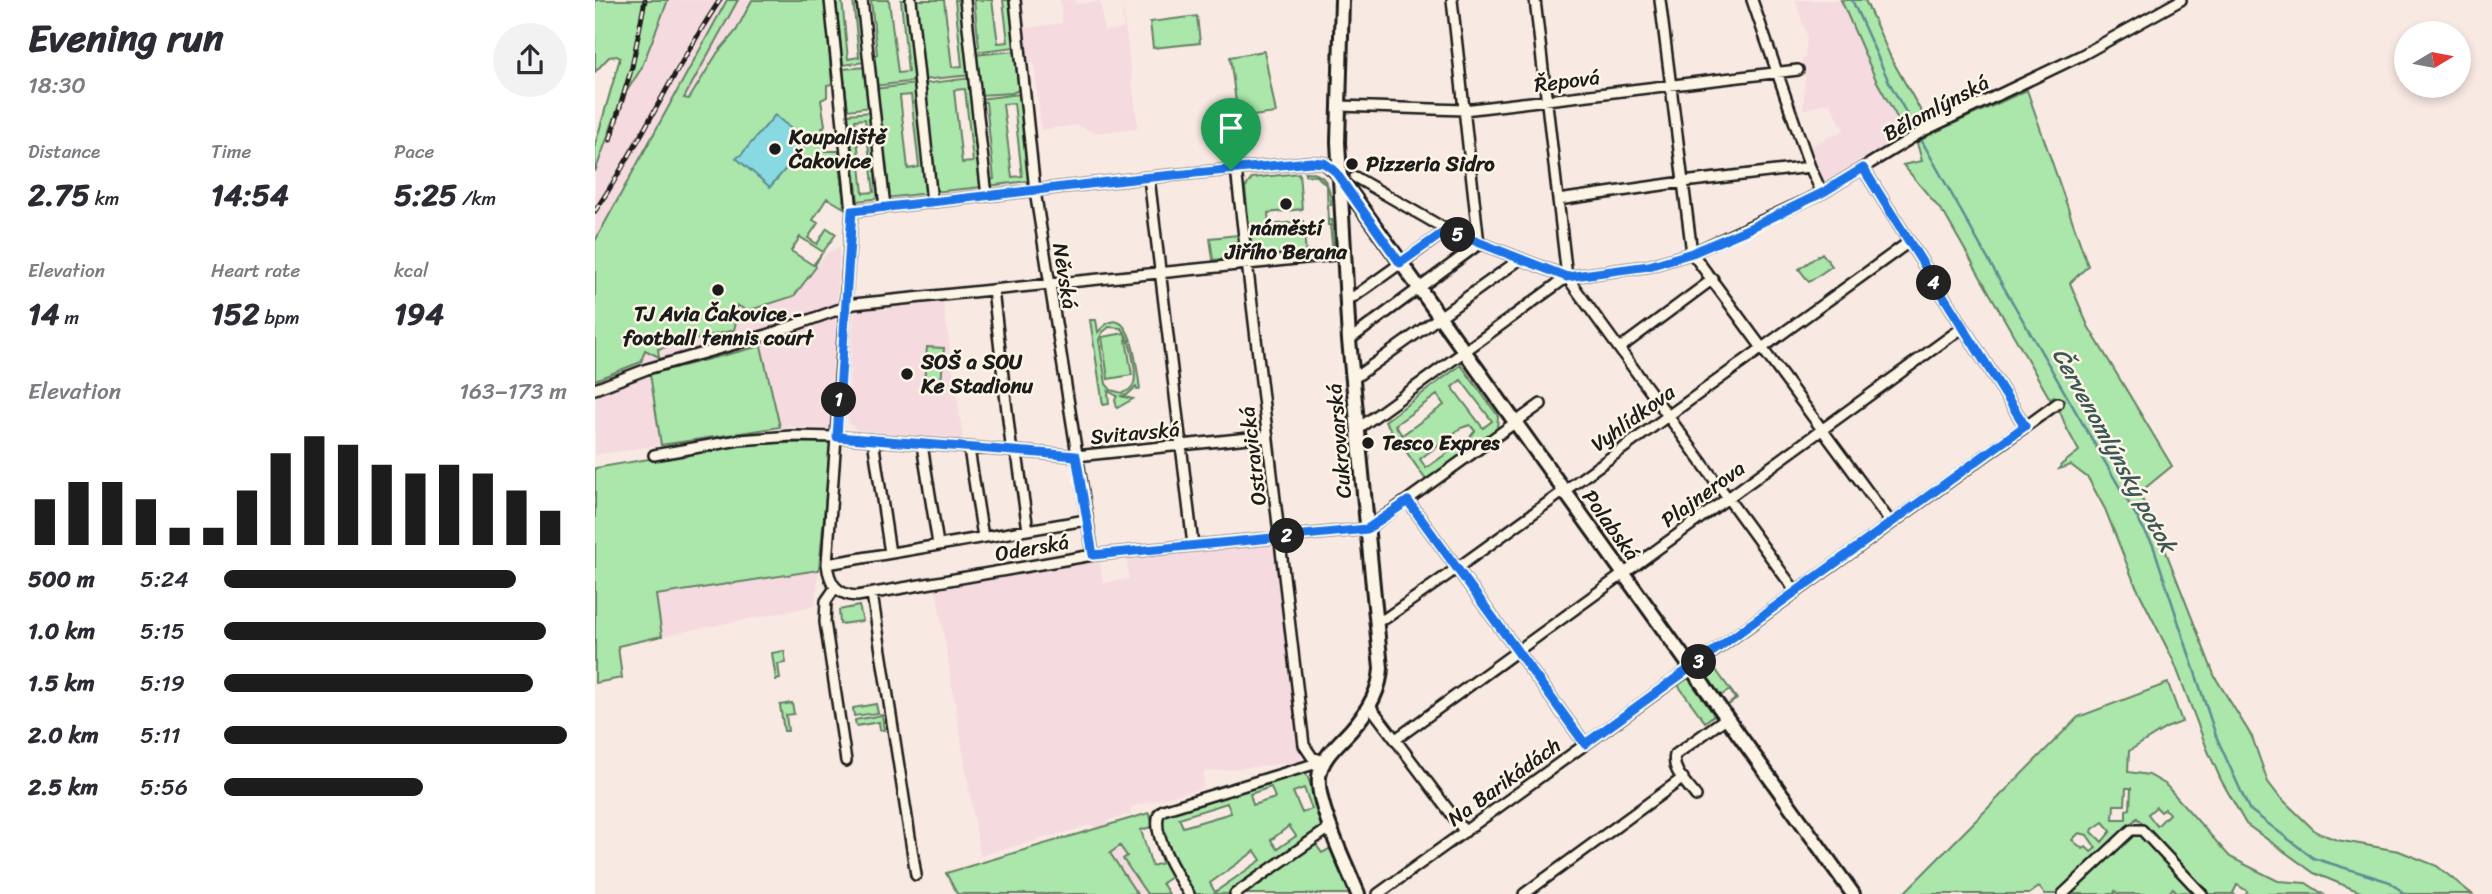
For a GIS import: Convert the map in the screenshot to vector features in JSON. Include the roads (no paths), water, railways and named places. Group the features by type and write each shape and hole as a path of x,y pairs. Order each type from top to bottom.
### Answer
{"street":[{"path":"830,0 852,211 828,564 828,572 835,588 826,601 825,622 846,761"},
{"path":"862,0 885,207"},
{"path":"911,0 932,202"},
{"path":"965,0 987,196"},
{"name":"Něvská","path":"1015,0 1035,191 1048,285 1093,555"},
{"name":"Cukrovarská","path":"1324,761 1370,706 1381,676 1349,340 1340,178 1342,0"},
{"path":"1349,340 1479,244 1452,0"},
{"path":"1535,0 1567,277 1796,592"},
{"path":"1660,0 1692,253 1891,523"},
{"path":"1752,0 1810,167 1822,193"},
{"name":"Bělomlýnská","path":"1355,177 1447,230 1567,277 1649,266 1692,253 1822,193 1923,131 2082,55 2181,0"},
{"name":"Řepová","path":"1339,106 1464,110 1798,70"},
{"path":"852,211 1318,162 1329,166 1340,178"},
{"path":"1558,200 1810,167"},
{"path":"1863,168 2025,426"},
{"path":"1236,169 1246,263"},
{"path":"1149,178 1192,545"},
{"name":"Polabská","path":"1340,178 1853,894"},
{"path":"1347,299 1447,230"},
{"name":"Vyhlídkova","path":"1377,621 1386,618 1457,569 1909,242"},
{"path":"595,390 647,369 767,335 854,304 1345,254"},
{"path":"1353,379 1519,260"},
{"name":"Ostravická","path":"1246,263 1304,745 1312,757 1324,761"},
{"path":"1357,428 1567,277"},
{"path":"1619,348 1713,279"},
{"path":"993,290 1011,445 1015,453 1028,530"},
{"name":"Plajnerova","path":"1397,739 1962,328"},
{"name":"Na Barikádách","path":"1378,894 2057,403"},
{"path":"1367,529 1541,404"},
{"name":"Svitavská","path":"654,455 739,440 792,436 837,437 1076,456 1268,436"},
{"path":"873,440 890,553"},
{"path":"922,445 938,544"},
{"path":"969,449 983,537"},
{"path":"1408,501 1585,744"},
{"path":"828,564 1086,520"},
{"name":"Oderská","path":"835,588 849,596 872,594 1093,555 1367,529"},
{"path":"872,594 916,875"},
{"path":"1370,706 1465,832"},
{"path":"1696,796 1673,762 1675,755 1725,718"},
{"path":"1189,894 1172,869 1157,825 1159,814 1163,810 1324,761 1319,785 1331,827 1358,894"},
{"path":"1524,894 1683,778"},
{"path":"1235,894 1331,827"},
{"path":"2063,894 2136,828 2142,830 2202,894"}],"water":[{"name":"Koupaliště Čakovice","path":"775,115 808,143 770,187 736,158"}],"waterway":[{"name":"Červenomlýnský potok","path":"1852,0 1889,82 2153,545 2216,736 2249,809 2313,858 2390,882 2405,894"}],"railway":[{"path":"610,140 632,67 645,0"},
{"path":"595,211 720,0"}],"place":[{"name":"Koupaliště Čakovice","path":"775,149"},
{"name":"Pizzeria Sidro","path":"1352,164"},
{"name":"náměstí Jiřího Berana","path":"1286,204"},
{"name":"TJ Avia Čakovice - football tennis court","path":"718,290"},
{"name":"SOŠ a SOU Ke Stadionu","path":"907,374"},
{"name":"Tesco Expres","path":"1368,443"}]}
